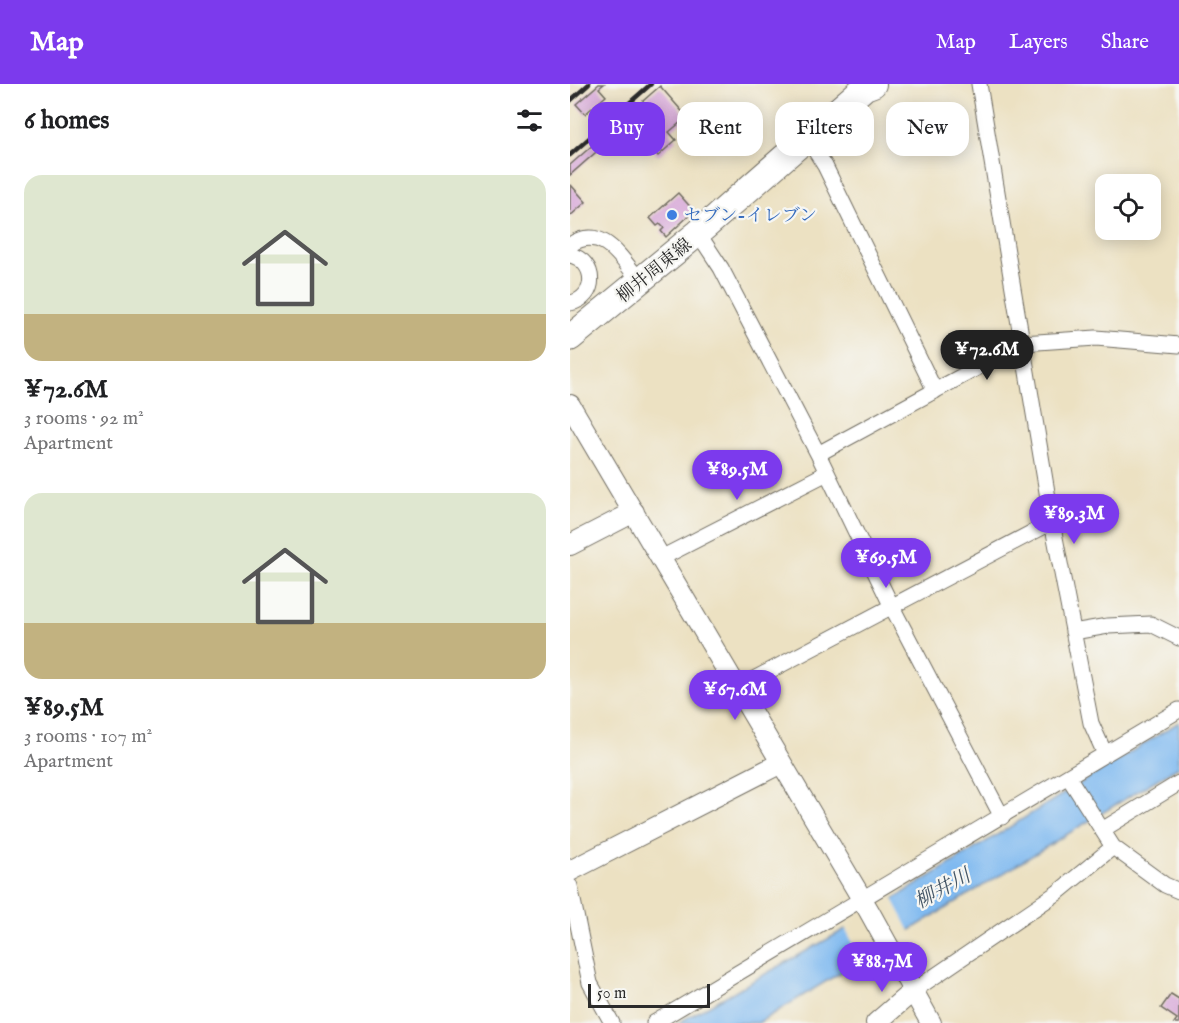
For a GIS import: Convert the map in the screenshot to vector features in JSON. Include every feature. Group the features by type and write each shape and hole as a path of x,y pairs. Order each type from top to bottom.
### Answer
{"main road":[{"name":"柳井周東線","path":"849,102 865,87 873,84"},
{"name":"柳井周東線","path":"570,338 788,156"}],"street":[{"path":"979,84 1052,522 1091,723 1105,754"},
{"path":"819,156 935,391"},
{"path":"698,233 726,279 818,453 891,605 1002,817"},
{"path":"570,245 586,238 600,238 612,248 640,281"},
{"path":"570,255 576,256 586,264 592,276 590,289 586,295 570,303"},
{"path":"818,453 1023,342 1096,338 1179,345"},
{"path":"570,405 865,905 931,1023"},
{"path":"662,558 827,473"},
{"path":"570,546 634,512"},
{"path":"737,688 1052,522"},
{"path":"1073,632 1108,626 1151,624 1179,638"},
{"path":"654,1023 865,905 1002,817 1070,778 1105,754 1179,710"},
{"path":"570,871 781,763"},
{"path":"1070,778 1113,847 1165,885 1179,891"},
{"path":"1099,825 1179,783"},
{"path":"876,1023 913,991 1057,893 1113,847"},
{"path":"570,886 590,983 612,1023"}],"water":[{"name":"柳井川","path":"1179,722 1179,766 758,1023 678,1023 842,931"}],"pier":[{"path":"892,897 911,933 863,962 844,926"}],"building":[{"path":"599,84 604,84 599,88 606,96 599,102 588,102 588,111 585,114 576,104"},
{"path":"660,86 677,106 677,125 669,132 676,140 665,150 665,102 642,102"},
{"path":"588,149 588,156 592,156 570,175 570,165"},
{"path":"570,186 586,202 570,216"},
{"name":"セブン-イレブン","path":"678,193 694,211 666,237 661,231 664,228 660,224 657,226 650,218"},
{"path":"1171,994 1179,999 1179,1023 1174,1023 1177,1019 1161,1008"}],"railway":[{"path":"570,101 589,84"},
{"path":"570,155 651,84"}],"place":[{"name":"セブン-イレブン","path":"672,215"}]}
